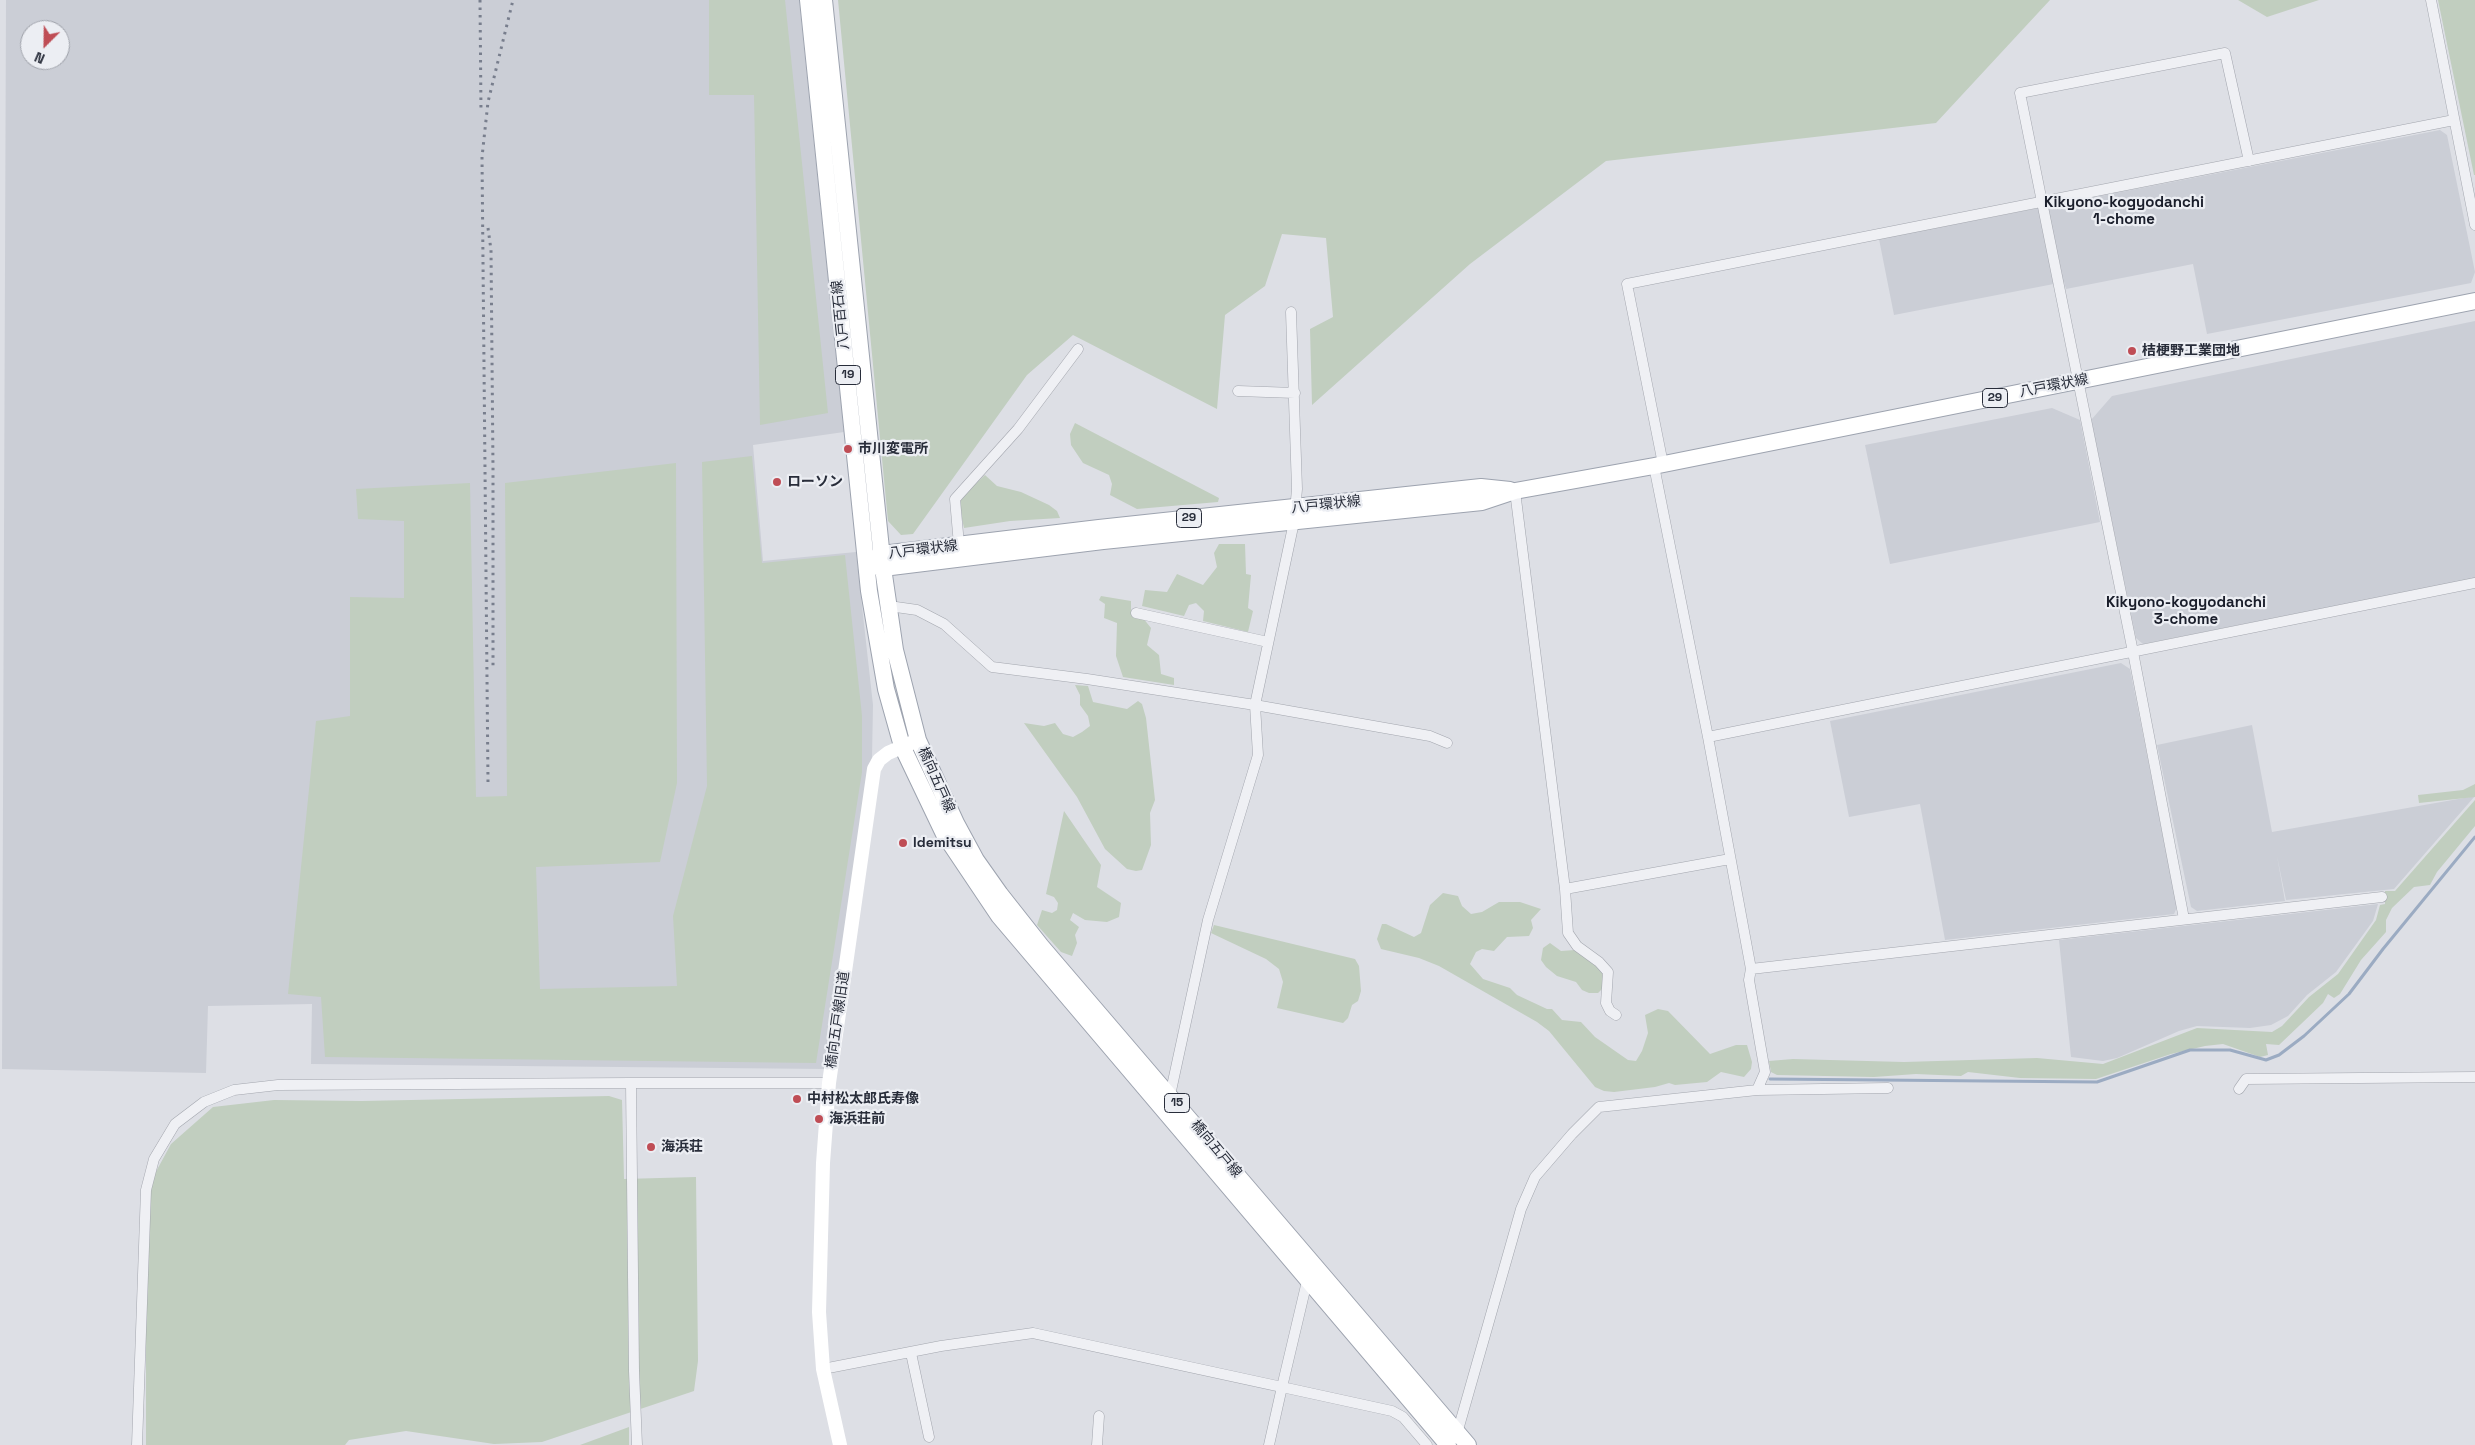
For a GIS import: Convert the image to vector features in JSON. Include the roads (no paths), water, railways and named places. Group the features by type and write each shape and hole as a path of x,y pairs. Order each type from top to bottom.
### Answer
{"main road":[{"name":"八戸百石線","path":"808,0 866,565 878,649 902,746"},
{"name":"八戸百石線","path":"824,0 883,561 902,684 918,740"},
{"name":"八戸環状線","path":"883,561 1104,541 1295,516 1481,487 1515,491 1658,465 2475,301"},
{"name":"八戸環状線","path":"866,565 960,545 1109,527 1295,516"},
{"name":"橋向五戸線","path":"918,740 956,823 976,860 1000,894 1041,946 1311,1262 1446,1441"},
{"name":"橋向五戸線","path":"902,746 944,834 980,891 1036,962 1446,1441 1468,1445"}],"street":[{"path":"2430,0 2475,225"},
{"path":"2184,919 2133,652 2020,93 2225,53 2249,161"},
{"path":"1757,1090 1765,1072 1749,980 1751,969 1658,465 1628,284 2454,120"},
{"path":"1165,1112 1208,920 1241,818 1258,755 1255,705 1295,516 1298,489 1291,312"},
{"path":"960,545 954,499 1018,429 1078,349"},
{"path":"1238,391 1295,393"},
{"path":"1515,491 1565,889 1568,933 1577,946 1599,962 1608,972 1606,1003 1610,1011 1616,1015"},
{"path":"1708,737 2475,583"},
{"path":"889,606 917,610 944,624 992,667 1079,678 1255,705 1430,736 1447,743"},
{"path":"1136,613 1268,642"},
{"name":"橋向五戸線旧道","path":"840,1445 823,1369 819,1312 823,1163 830,1083 872,781 879,760 902,746 918,740"},
{"path":"1565,889 1730,859"},
{"path":"1751,969 2382,897"},
{"path":"2239,1089 2246,1079 2475,1077"},
{"path":"631,1083 634,1372 637,1445"},
{"path":"137,1445 146,1190 154,1159 175,1124 204,1102 234,1090 278,1085 830,1083"},
{"path":"1446,1441 1521,1209 1535,1177 1600,1106 1757,1090 1888,1088"},
{"path":"1269,1445 1311,1262"},
{"path":"823,1369 1033,1332 1392,1411 1403,1417 1426,1445"},
{"path":"911,1353 929,1437"},
{"path":"1097,1445 1099,1416"}],"waterway":[{"path":"1770,1079 2097,1082 2190,1050 2230,1050 2266,1060 2279,1055 2304,1036 2349,994 2383,949 2475,837"}],"railway":[{"path":"480,0 481,112"},
{"path":"488,782 482,157 488,102 513,0"},
{"path":"488,228 491,250 493,670"}],"place":[{"name":"桔梗野工業団地","path":"2132,351"},
{"name":"市川変電所","path":"848,449"},
{"name":"ローソン","path":"777,482"},
{"name":"Idemitsu","path":"903,843"},
{"name":"中村松太郎氏寿像","path":"797,1099"},
{"name":"海浜荘前","path":"819,1119"},
{"name":"海浜荘","path":"651,1147"}],"district":[{"name":"Kikyono-kogyodanchi 1-chome","path":"2124,212"},
{"name":"Kikyono-kogyodanchi 3-chome","path":"2186,612"}]}
